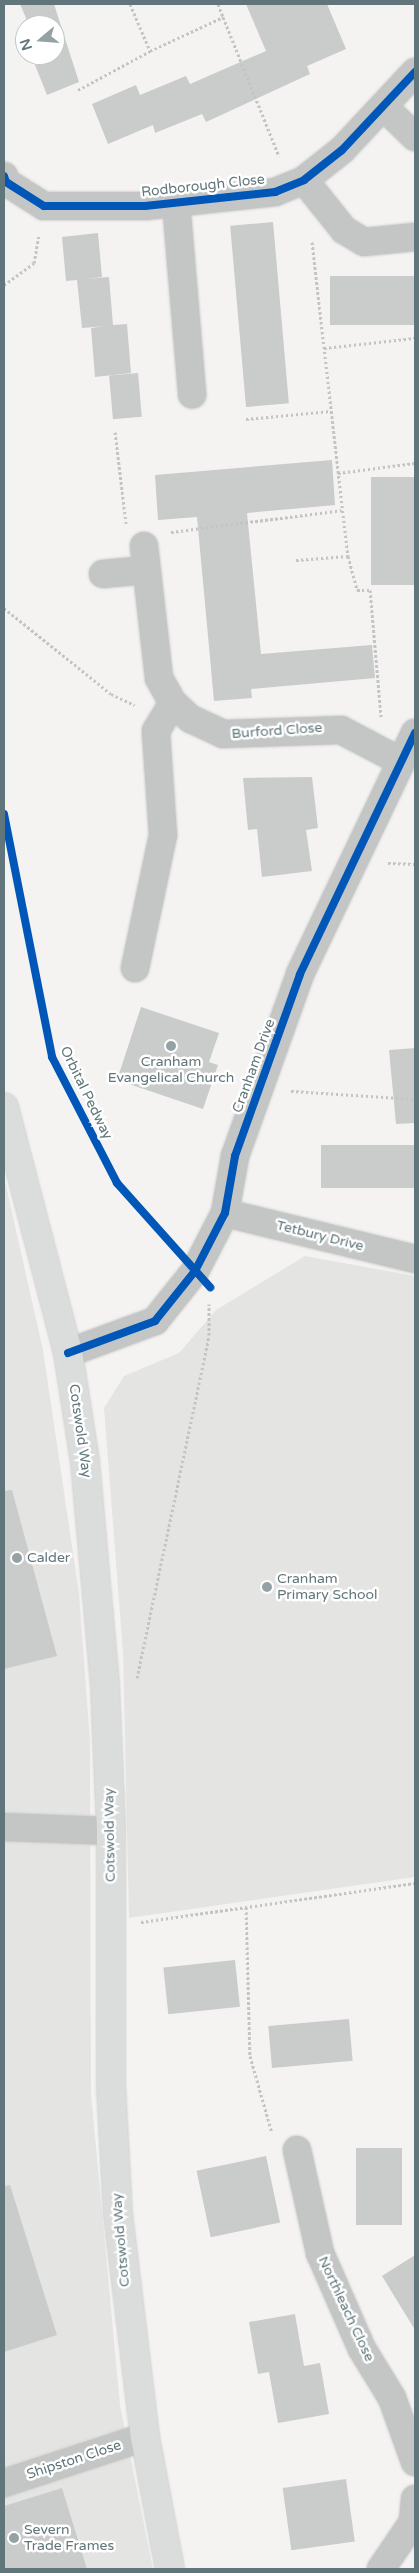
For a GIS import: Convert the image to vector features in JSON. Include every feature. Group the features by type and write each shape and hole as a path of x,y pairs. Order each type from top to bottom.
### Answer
{"main road":[{"name":"Cotswold Way","path":"4,1107 68,1353 88,1490 104,1685 111,1831 111,2086 118,2214 145,2438 170,2569"}],"street":[{"name":"Rodborough Close","path":"44,206 176,202 275,192 299,182 384,107 415,72"},
{"path":"384,107 415,137"},
{"path":"4,176 6,182 44,206"},
{"path":"299,182 344,230 364,242 415,237"},
{"path":"176,202 192,394"},
{"path":"103,574 144,544"},
{"name":"Burford Close","path":"144,544 159,678 173,703 191,719 223,734 325,727 358,737 400,762"},
{"path":"135,968 164,818 156,731 173,703"},
{"name":"Cranham Drive","path":"68,1353 155,1321 202,1279 225,1213 235,1156 300,974 415,733"},
{"name":"Tetbury Drive","path":"225,1213 415,1259"},
{"path":"4,1827 111,1831"},
{"name":"Northleach Close","path":"297,2150 320,2253 362,2349 392,2398 415,2462"},
{"name":"Shipston Close","path":"4,2483 145,2438"},
{"path":"381,2569 413,2522 415,2499"}],"path":[{"path":"130,4 150,51"},
{"path":"218,4 299,182"},
{"path":"78,90 150,51 223,17"},
{"path":"4,285 34,263 44,206"},
{"path":"311,230 348,556 357,590 370,590 381,718"},
{"path":"324,348 415,338"},
{"path":"246,419 331,411"},
{"path":"115,432 144,544 342,510"},
{"path":"338,473 415,463"},
{"path":"296,560 348,556"},
{"path":"4,608 111,694 142,703"},
{"path":"260,1088 387,1101 415,1099"},
{"path":"136,1683 209,1336 202,1279"},
{"path":"112,1926 415,1883"},
{"path":"246,1907 250,2056 273,2135 297,2150"}],"shaded area":[{"path":"4,1177 43,1350 79,1593 90,1741 91,2093 120,2405 153,2569 4,2569"},
{"name":"Cranham Primary School","path":"305,1256 415,1276 415,1877 129,1918 123,1653 104,1408 124,1376 179,1353 216,1310"}],"building":[{"path":"20,4 54,4 58,15 25,15"},
{"path":"246,4 327,4 346,49 307,66 310,74 206,122 202,114 155,133 153,125 108,144 92,104 136,85 140,95 186,76 190,84 266,51"},
{"path":"65,38 79,82 47,95 35,65 65,65"},
{"path":"273,222 289,403 246,407 230,226"},
{"path":"98,233 102,277 86,279 109,277 113,325 127,324 131,373 95,377 91,328 105,326 82,328 77,280 66,281 62,237"},
{"path":"330,276 415,276 415,325 330,325"},
{"path":"138,373 142,417 113,419 109,376"},
{"path":"332,460 335,505 247,513 261,654 372,645 375,678 251,689 252,698 214,701 197,517 158,520 155,475"},
{"path":"371,477 415,477 415,585 371,585"},
{"path":"312,777 318,828 306,830 312,871 262,877 257,829 248,830 243,778"},
{"name":"Cranham Evangelical Church","path":"141,1007 219,1033 209,1062 218,1065 203,1109 117,1080"},
{"path":"415,1048 415,1123 396,1124 389,1050"},
{"path":"321,1145 415,1145 415,1188 321,1188"},
{"name":"Calder","path":"12,1490 57,1656 4,1669 4,1491"},
{"path":"235,1960 240,2007 168,2014 163,1968"},
{"path":"349,2019 353,2061 272,2068 268,2026"},
{"path":"356,2148 402,2148 402,2225 356,2225"},
{"path":"266,2156 280,2223 211,2237 197,2171"},
{"path":"10,2185 57,2335 4,2352 4,2186"},
{"path":"415,2255 415,2330 382,2276"},
{"path":"295,2314 304,2366 320,2363 329,2414 278,2423 269,2372 258,2374 249,2322"},
{"path":"346,2479 355,2541 291,2550 283,2488"},
{"path":"62,2488 87,2569 4,2569 4,2506"}],"cycle path":[{"path":"4,176 6,182 44,206 145,206 275,192 304,180 342,150 415,72"},
{"path":"68,1353 155,1321 195,1271 225,1213 235,1156 300,974 415,733"},
{"name":"Orbital Pedway","path":"4,814 52,1057 117,1183 210,1287"}],"place":[{"name":"Cranham Evangelical Church","path":"171,1046"},
{"name":"Calder","path":"17,1558"},
{"name":"Cranham Primary School","path":"267,1587"},
{"name":"Severn Trade Frames","path":"14,2538"}]}
